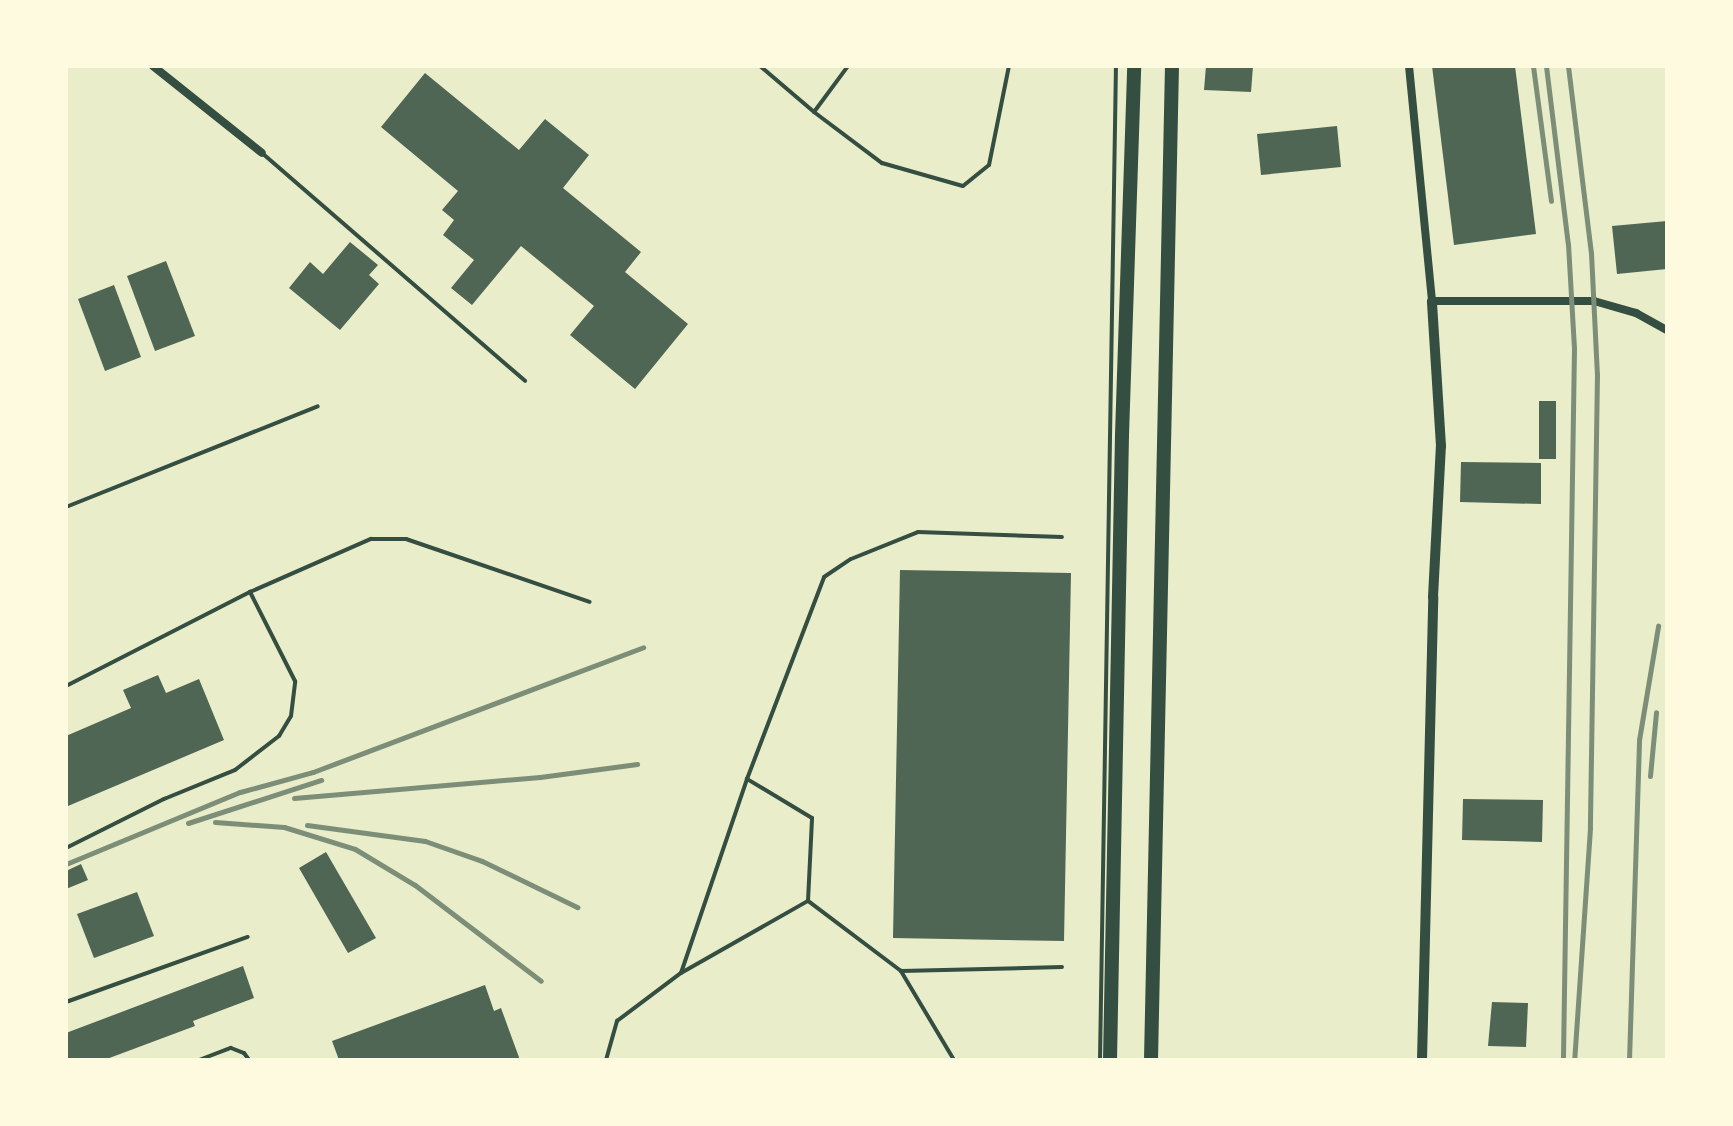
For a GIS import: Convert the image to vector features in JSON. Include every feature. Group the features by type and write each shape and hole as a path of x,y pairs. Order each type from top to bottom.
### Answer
{"highway":[{"path":"1110,1060 1122,435 1134,66"},
{"path":"1151,1060 1172,66"}],"street":[{"path":"153,66 262,153"},
{"path":"1409,66 1432,301 1441,446 1433,597 1422,1060"},
{"path":"1432,301 1594,301 1636,313 1667,330"}],"lane":[{"path":"760,66 882,163 963,186 989,165 1009,66"},
{"path":"814,112 848,66"},
{"path":"1100,1060 1116,66"},
{"path":"262,153 525,381"},
{"path":"66,507 318,406"},
{"path":"681,973 747,779 824,577 851,559 918,532 1062,537"},
{"path":"66,686 250,592 371,539 406,539 590,602"},
{"path":"66,848 164,799 235,770 279,736 291,716 295,681 250,592"},
{"path":"747,779 812,818 808,901"},
{"path":"808,901 901,971 954,1060"},
{"path":"606,1060 617,1021 681,973 808,901"},
{"path":"66,1002 248,937"},
{"path":"901,971 1062,967"},
{"path":"199,1060 231,1048 244,1053 249,1060"}],"building":[{"path":"1206,66 1253,66 1251,92 1204,90"},
{"path":"1432,66 1515,66 1536,234 1454,245"},
{"path":"425,73 519,150 545,119 589,155 563,188 641,252 625,272 688,324 635,389 570,335 594,306 521,246 472,305 451,288 474,260 443,235 454,220 442,210 458,191 381,127"},
{"path":"1337,126 1341,167 1261,175 1257,134"},
{"path":"1667,221 1667,269 1617,274 1612,226"},
{"path":"350,242 378,265 369,275 379,284 340,330 289,288 310,262 323,274"},
{"path":"166,261 195,336 155,351 127,276"},
{"path":"114,285 141,357 105,371 78,299"},
{"path":"1539,401 1556,401 1556,459 1539,459"},
{"path":"1461,462 1541,463 1541,504 1460,502"},
{"path":"900,570 1071,573 1064,941 893,938"},
{"path":"158,675 166,693 199,679 224,740 68,806 66,736 131,708 123,690"},
{"path":"1463,799 1543,800 1542,842 1462,840"},
{"path":"326,852 376,938 348,953 299,868"},
{"path":"81,864 88,880 66,889 66,871"},
{"path":"137,892 154,936 94,958 77,914"},
{"path":"243,966 254,998 193,1021 195,1026 104,1060 66,1060 66,1033"},
{"path":"485,985 494,1011 501,1008 520,1060 339,1060 332,1041"},
{"path":"1492,1002 1528,1003 1526,1047 1488,1046"}],"railway":[{"path":"1533,66 1551,201"},
{"path":"1546,66 1568,244 1574,348 1563,1060"},
{"path":"1568,66 1591,253 1597,374 1590,828 1574,1060"},
{"path":"1629,1060 1639,740 1658,626"},
{"path":"66,864 240,792 313,772 643,647"},
{"path":"1650,776 1656,712"},
{"path":"294,798 540,777 637,764"},
{"path":"188,823 321,780"},
{"path":"215,822 284,827 355,849 415,885 541,981"},
{"path":"307,825 425,841 482,861 577,907"}]}
